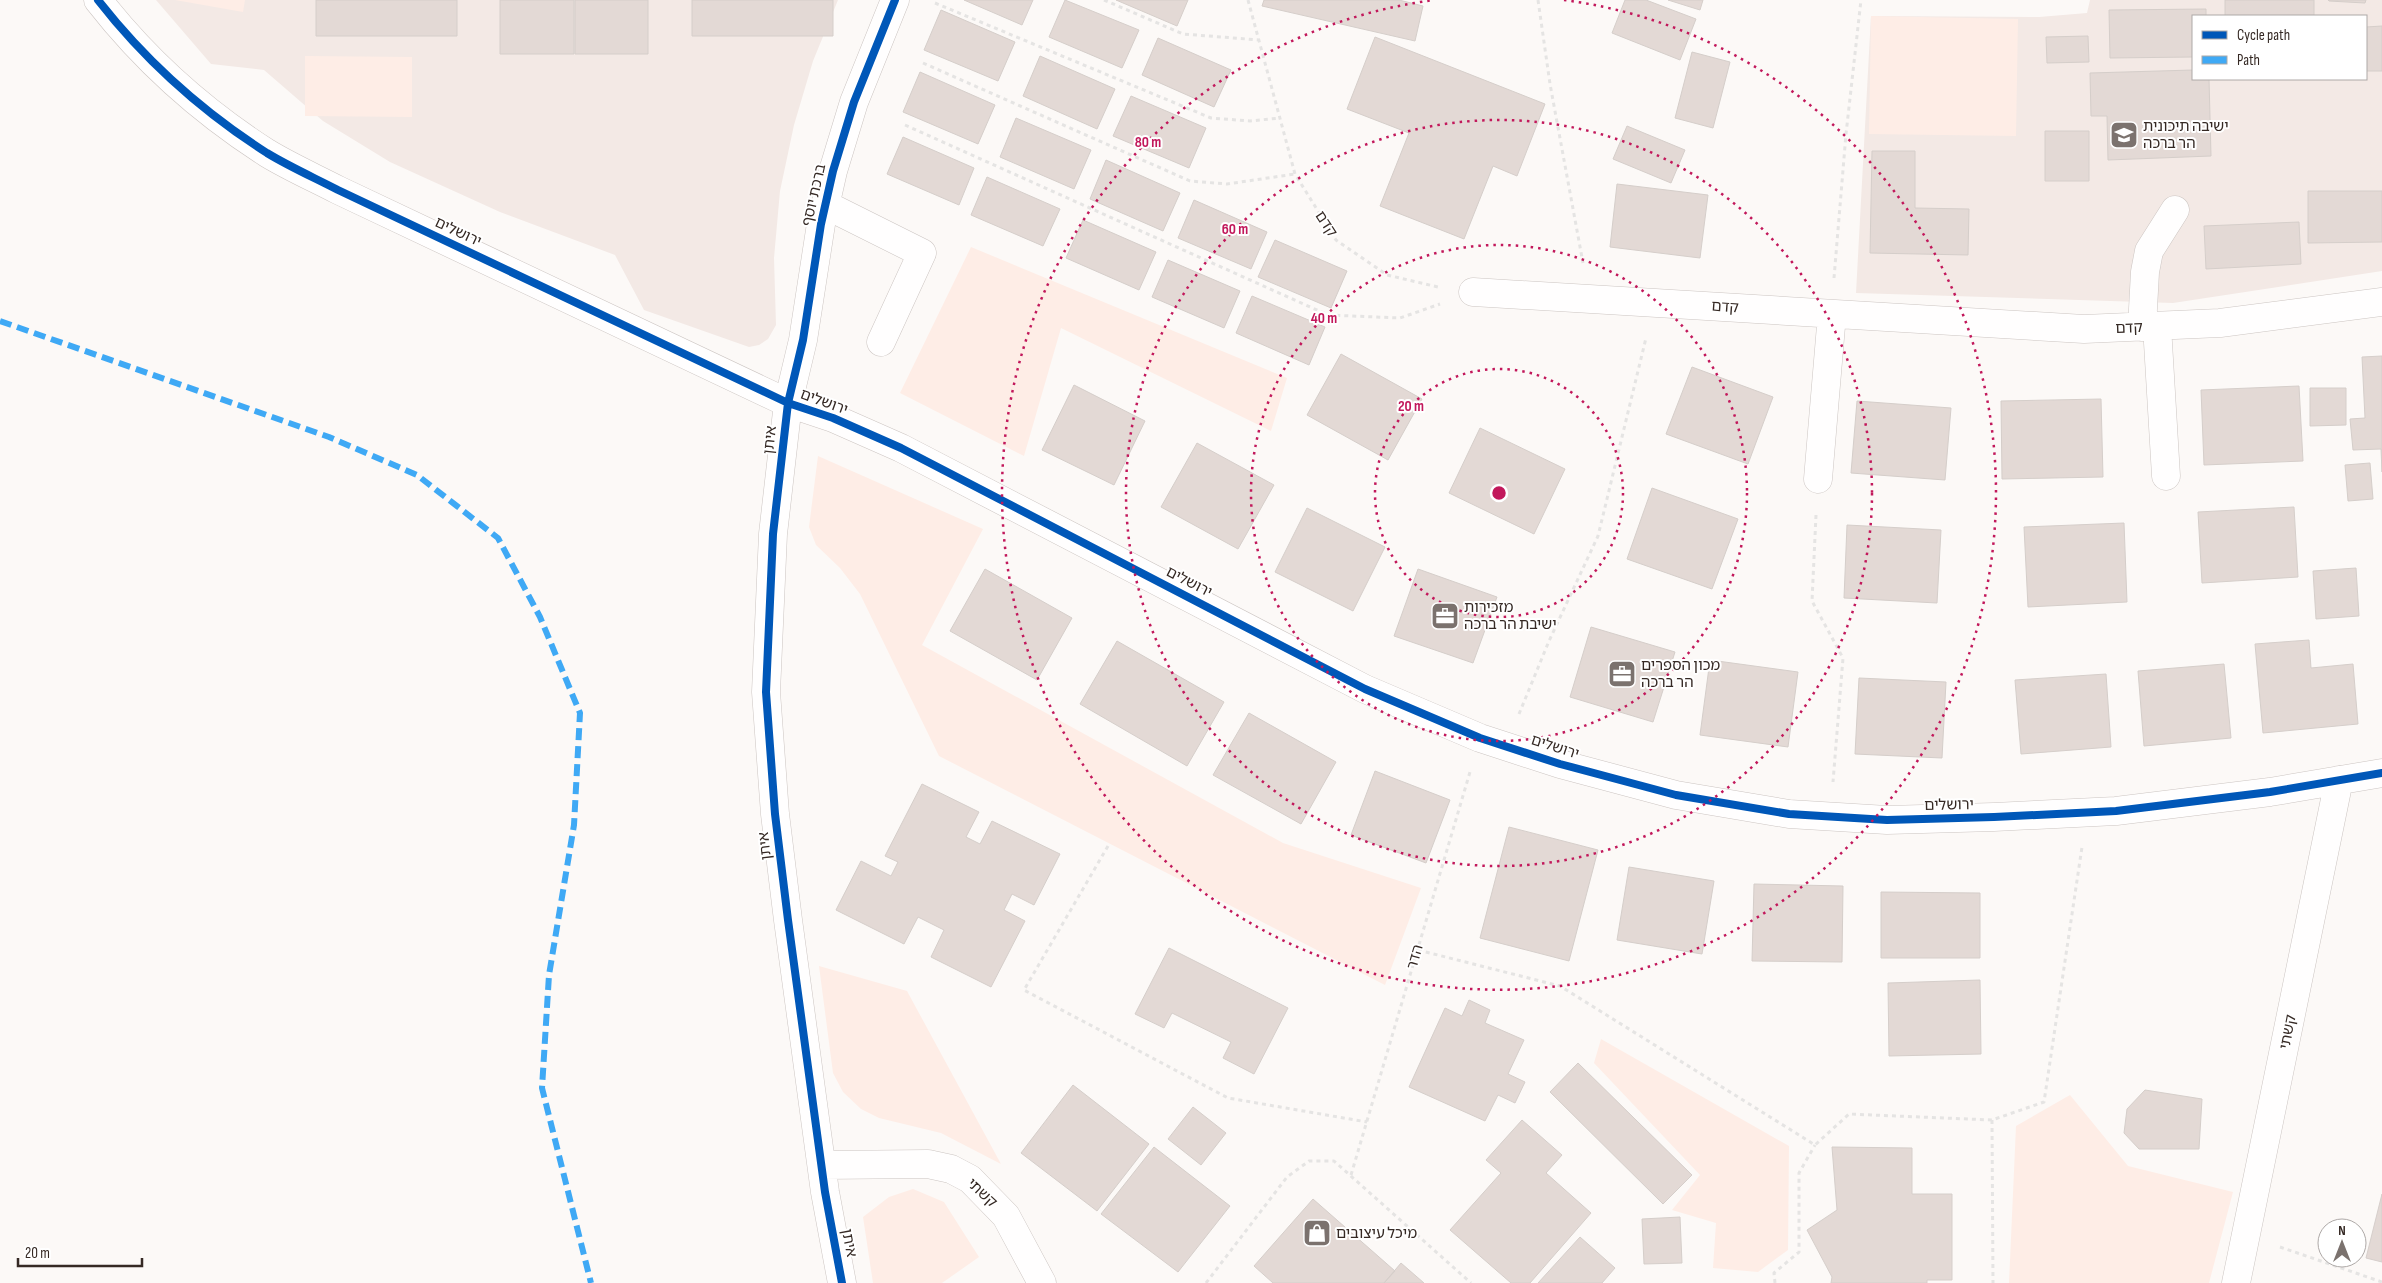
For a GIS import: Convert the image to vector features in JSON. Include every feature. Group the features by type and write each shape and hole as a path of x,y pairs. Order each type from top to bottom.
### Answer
{"street":[{"name":"ירושלים","path":"98,0 126,36 197,101 268,153 355,198 788,404 833,418 901,448 1366,688 1480,738 1560,764 1676,795 1789,814 1887,820 2116,811 2270,792 2382,773"},
{"name":"ברכת יוסף","path":"788,404 803,340 826,205 854,102 895,0"},
{"path":"826,205 922,253 881,342"},
{"path":"2166,476 2149,327 2145,272 2149,251 2175,210"},
{"name":"קדם","path":"1473,292 2084,329 2220,323 2382,302"},
{"path":"1818,479 1832,314"},
{"name":"איתן","path":"788,404 773,534 766,692 775,814 788,920 822,1165 842,1283"},
{"name":"קשתי","path":"2236,1283 2338,780"},
{"name":"קשתי","path":"822,1165 928,1164 951,1169 970,1179 1006,1216 1042,1283"}],"path":[{"path":"1104,0 1183,34 1259,40"},
{"path":"1538,0 1550,84 1590,299"},
{"path":"1832,314 1846,134 1861,0"},
{"path":"935,3 1212,118 1250,121 1280,118"},
{"path":"923,63 1190,181 1227,184 1295,174"},
{"path":"905,125 1328,315 1400,318 1473,292"},
{"path":"1506,745 1549,641 1598,536 1654,303"},
{"path":"1818,479 1812,601 1843,658 1830,817"},
{"path":"1774,1283 1774,1273 1799,1252 1799,1173 1814,1145 1849,1114 1992,1120 2044,1102 2087,812"},
{"path":"1108,846 1024,990 1228,1098 1367,1122"},
{"path":"1418,950 1560,986 1814,1145"},
{"path":"1992,1120 1993,1283"},
{"path":"1206,1283 1287,1177 1309,1161 1334,1161 1471,1283"},
{"path":"2246,1236 2382,1282"}],"shaded area":[{"path":"156,0 838,0 813,61 794,125 780,191 774,258 776,325 768,339 759,345 749,347 644,310 615,255 500,212 390,162 323,121 264,70 211,64"},
{"path":"175,0 245,0 243,12"},
{"name":"ישיבה תיכונית הר ברכה","path":"2090,0 2382,0 2382,271 2173,303 1856,293 1871,16 2039,17 2087,13"},
{"path":"1871,16 2018,19 2016,136 1869,134"},
{"path":"305,56 412,57 412,117 305,116"},
{"path":"971,247 1287,378 1271,431 1061,328 1024,456 900,393"},
{"path":"818,456 983,529 922,645 1283,843 1421,888 1385,985 939,756 860,594 840,568 816,545 809,527"},
{"path":"819,966 907,991 1001,1164 941,1133 879,1118 861,1109 843,1092 833,1073"},
{"path":"1601,1039 1789,1146 1788,1250 1758,1272 1713,1268 1716,1223 1672,1210 1700,1175 1594,1063"},
{"path":"2070,1095 2128,1166 2233,1192 2209,1283 2009,1283 2016,1126"},
{"path":"913,1189 944,1202 979,1257 942,1283 873,1283 863,1217 889,1197"}],"building":[{"path":"316,0 457,0 457,36 316,36"},
{"path":"500,0 574,0 574,54 500,54"},
{"path":"575,0 648,0 648,54 575,54"},
{"path":"692,0 833,0 833,36 692,36"},
{"path":"964,0 1033,0 1022,25"},
{"path":"1065,0 1139,30 1122,68 1049,37"},
{"path":"1116,0 1188,0 1177,26"},
{"path":"1264,0 1399,0 1423,6 1415,41 1262,6"},
{"path":"1625,0 1646,0 1696,19 1680,60 1612,33"},
{"path":"1668,0 1703,0 1700,10"},
{"path":"2225,0 2314,0 2314,15 2225,15"},
{"path":"2328,0 2366,0 2365,3"},
{"path":"2206,9 2206,15 2192,15 2192,57 2110,58 2109,10"},
{"path":"941,10 1015,42 998,81 924,50"},
{"path":"2382,26 2382,71 2367,71 2367,27"},
{"path":"2088,36 2089,62 2047,63 2046,37"},
{"path":"1375,37 1545,104 1517,176 1493,166 1464,239 1380,206 1409,133 1347,109"},
{"path":"1158,38 1231,70 1214,107 1142,75"},
{"path":"1692,52 1730,62 1713,128 1675,118"},
{"path":"1040,56 1115,89 1097,129 1023,96"},
{"path":"2192,70 2192,80 2209,80 2211,156 2108,160 2107,116 2091,116 2090,73"},
{"path":"920,72 995,105 978,144 903,112"},
{"path":"1131,96 1206,128 1189,168 1113,136"},
{"path":"1016,118 1091,150 1074,189 1000,157"},
{"path":"1627,126 1685,150 1671,183 1613,159"},
{"path":"2045,131 2089,131 2089,181 2045,181"},
{"path":"903,137 974,168 959,205 887,174"},
{"path":"1872,151 1915,151 1915,208 1969,209 1968,255 1870,253"},
{"path":"1106,160 1180,193 1163,231 1090,199"},
{"path":"987,177 1060,209 1043,246 971,215"},
{"path":"1617,184 1708,195 1700,258 1610,247"},
{"path":"2308,191 2382,191 2382,242 2308,243"},
{"path":"1194,200 1267,232 1251,269 1178,238"},
{"path":"1083,220 1156,252 1139,290 1066,258"},
{"path":"2299,222 2301,264 2206,269 2204,226"},
{"path":"1275,240 1347,271 1331,308 1258,277"},
{"path":"1168,260 1240,291 1224,328 1152,297"},
{"path":"1252,296 1325,327 1309,365 1236,333"},
{"path":"1341,354 1422,399 1388,460 1307,415"},
{"path":"2382,356 2382,472 2381,449 2353,450 2350,419 2365,418 2362,357"},
{"path":"1692,367 1773,397 1748,464 1666,434"},
{"path":"1074,385 1145,421 1114,485 1042,450"},
{"path":"2299,386 2303,461 2204,465 2201,390"},
{"path":"2310,388 2346,388 2346,425 2310,426"},
{"path":"2101,399 2103,477 2002,479 2001,401"},
{"path":"1857,401 1951,408 1945,480 1851,473"},
{"path":"1480,428 1565,469 1534,534 1449,493"},
{"path":"1197,443 1274,485 1238,549 1161,507"},
{"path":"2370,463 2373,499 2348,501 2345,465"},
{"path":"1652,488 1738,519 1712,589 1627,559"},
{"path":"2294,507 2298,577 2202,583 2198,512"},
{"path":"1307,508 1385,547 1353,611 1275,572"},
{"path":"2124,523 2127,602 2028,607 2024,527"},
{"path":"1847,525 1941,530 1937,603 1844,598"},
{"path":"2356,568 2359,616 2316,619 2313,571"},
{"path":"985,569 1072,618 1037,680 950,631"},
{"name":"מזכירות ישיבת הר ברכה","path":"1418,569 1497,597 1473,663 1394,636"},
{"name":"מכון הספרים הר ברכה","path":"1591,627 1675,652 1653,722 1570,697"},
{"path":"2309,640 2311,668 2353,664 2358,724 2263,733 2255,644"},
{"path":"1117,641 1224,702 1187,766 1080,704"},
{"path":"1710,660 1798,672 1788,747 1700,735"},
{"path":"2224,664 2231,738 2144,746 2138,671"},
{"path":"2106,674 2111,747 2021,754 2015,680"},
{"path":"1859,678 1946,682 1942,758 1855,754"},
{"path":"1249,713 1336,762 1301,824 1213,775"},
{"path":"1375,771 1450,800 1426,863 1351,835"},
{"path":"922,784 979,812 966,837 980,844 992,821 1060,854 1034,905 1012,894 1004,910 1025,921 991,987 931,957 944,930 918,917 904,944 836,910 861,861 891,876 898,862 885,856"},
{"path":"1509,827 1598,850 1569,961 1480,938"},
{"path":"1629,867 1714,881 1702,954 1617,940"},
{"path":"1754,884 1843,886 1842,962 1752,961"},
{"path":"1881,892 1980,893 1980,958 1881,958"},
{"path":"1169,948 1288,1008 1254,1074 1223,1058 1231,1042 1172,1013 1164,1028 1135,1014"},
{"path":"1980,980 1981,1054 1889,1056 1888,983"},
{"path":"1469,1000 1490,1010 1485,1023 1524,1040 1508,1074 1525,1082 1515,1103 1498,1095 1485,1121 1409,1087 1445,1008 1462,1016"},
{"path":"1578,1063 1692,1175 1663,1204 1550,1092"},
{"path":"1073,1085 1149,1144 1097,1211 1021,1153"},
{"path":"2145,1090 2202,1099 2199,1149 2139,1149 2124,1133 2127,1109"},
{"path":"1193,1107 1226,1133 1201,1165 1168,1139"},
{"path":"1522,1120 1562,1155 1546,1173 1591,1213 1530,1283 1511,1283 1450,1230 1501,1173 1486,1160"},
{"path":"1154,1147 1230,1206 1178,1272 1101,1214"},
{"path":"1832,1147 1912,1148 1912,1194 1952,1194 1952,1280 1927,1280 1927,1283 1831,1283 1832,1277 1807,1230 1837,1210"},
{"path":"2382,1194 2382,1262 2367,1258"},
{"name":"מיכל עיצובים","path":"1313,1199 1395,1271 1384,1283 1273,1283 1254,1266"},
{"path":"1680,1217 1682,1263 1644,1264 1642,1219"},
{"path":"1580,1237 1615,1268 1602,1283 1538,1283"},
{"path":"1401,1263 1424,1283 1384,1283"}],"marked path":[{"path":"0,321 329,437 417,475 498,538 540,617 580,713 574,825 549,975 542,1088 591,1283"}],"cycle path":[{"path":"98,0 135,43 176,83 243,137 285,163 338,190 788,403 833,418 901,448 1365,689 1480,738 1560,764 1676,795 1789,814 1887,820 2116,811 2270,792 2382,773"},
{"path":"842,1283 825,1192 788,920 775,814 766,692 773,534 788,403 803,340 821,224 833,171 854,102 895,0"}],"place":[{"name":"ישיבה תיכונית הר ברכה","path":"2124,135"},
{"name":"מזכירות ישיבת הר ברכה","path":"1445,616"},
{"name":"מכון הספרים הר ברכה","path":"1622,674"},
{"name":"מיכל עיצובים","path":"1317,1233"}]}
